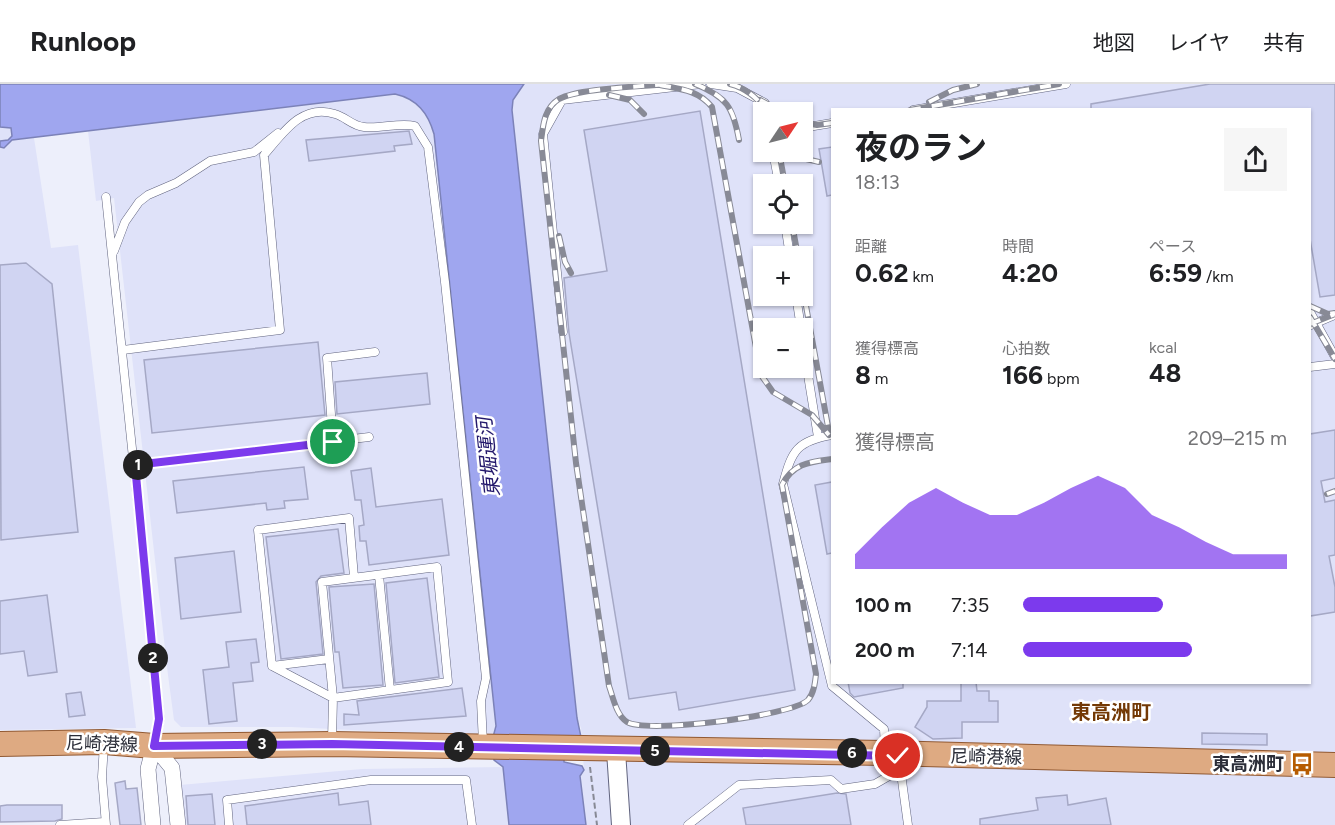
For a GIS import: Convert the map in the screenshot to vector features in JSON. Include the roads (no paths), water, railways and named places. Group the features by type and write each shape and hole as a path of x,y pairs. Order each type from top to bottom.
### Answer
{"main road":[{"name":"尼崎港線","path":"0,744 104,742 154,746 332,744 895,759 1335,765"}],"street":[{"path":"153,825 147,769 154,746"},
{"path":"154,746 163,825"},
{"path":"154,746 172,768 178,825"},
{"path":"616,751 621,825"}],"lane":[{"path":"563,332 543,134 562,100 701,84"},
{"path":"711,84 737,88 763,102"},
{"path":"925,108 1066,84"},
{"path":"112,254 126,222 139,202 148,195 176,183 210,161 254,152 309,113 322,111 338,115 359,127 378,129 410,125 421,133 428,147 445,282 486,678 481,701 488,748"},
{"path":"813,126 831,123"},
{"path":"123,350 280,330 264,155 289,125"},
{"path":"106,197 159,719 154,746"},
{"path":"1335,315 1312,325 1335,357"},
{"path":"333,442 327,358 375,352"},
{"path":"1311,367 1335,364"},
{"path":"808,378 818,437"},
{"path":"831,435 800,444 788,462 783,484 831,682"},
{"path":"135,465 369,437"},
{"path":"272,666 258,530 349,518 354,578"},
{"path":"272,666 333,698 448,682 437,567 322,582 333,698 332,744"},
{"path":"379,574 390,690"},
{"path":"272,666 329,659"},
{"path":"832,684 884,729 895,759 908,825"},
{"path":"60,825 105,824 104,742"},
{"path":"688,825 739,785 831,780 841,789 865,787 895,759"},
{"path":"229,825 227,800 371,780 466,780 472,825"}],"water":[{"name":"東堀運河","path":"0,84 524,84 513,100 512,110 577,718 581,737 564,738 564,762 582,766 584,770 580,776 586,825 509,825 503,767 494,760 493,737 496,726 434,134 425,113 410,99 395,94 12,140 4,148 0,147 0,141 8,140 12,136 11,128 0,127"}],"railway":[{"path":"666,84 595,90 559,99 547,112 541,141 576,463 609,686 623,719 640,725 688,725 776,712 808,700 813,691 816,674 782,485 791,472 797,468 809,463 831,459"},
{"path":"695,84 715,94 727,104 734,119 739,140"},
{"path":"730,84 741,88 760,102"},
{"path":"929,102 953,90 977,84"},
{"path":"921,108 1059,84"},
{"path":"660,85 695,94 712,107 761,375 773,392 812,415 829,435"},
{"path":"609,95 630,100 644,114"},
{"path":"760,100 764,102"},
{"path":"813,124 831,123"},
{"path":"813,161 819,162"},
{"path":"781,162 783,174"},
{"path":"794,234 796,246"},
{"path":"559,236 565,262 571,273"},
{"path":"806,306 829,432"},
{"path":"1311,306 1328,314 1335,313"},
{"path":"1311,324 1335,314"},
{"path":"1311,319 1335,359"},
{"path":"1327,494 1335,491"}],"place":[{"name":"東高洲町","path":"1302,764"}],"district":[{"name":"東高洲町","path":"1111,712"}]}
